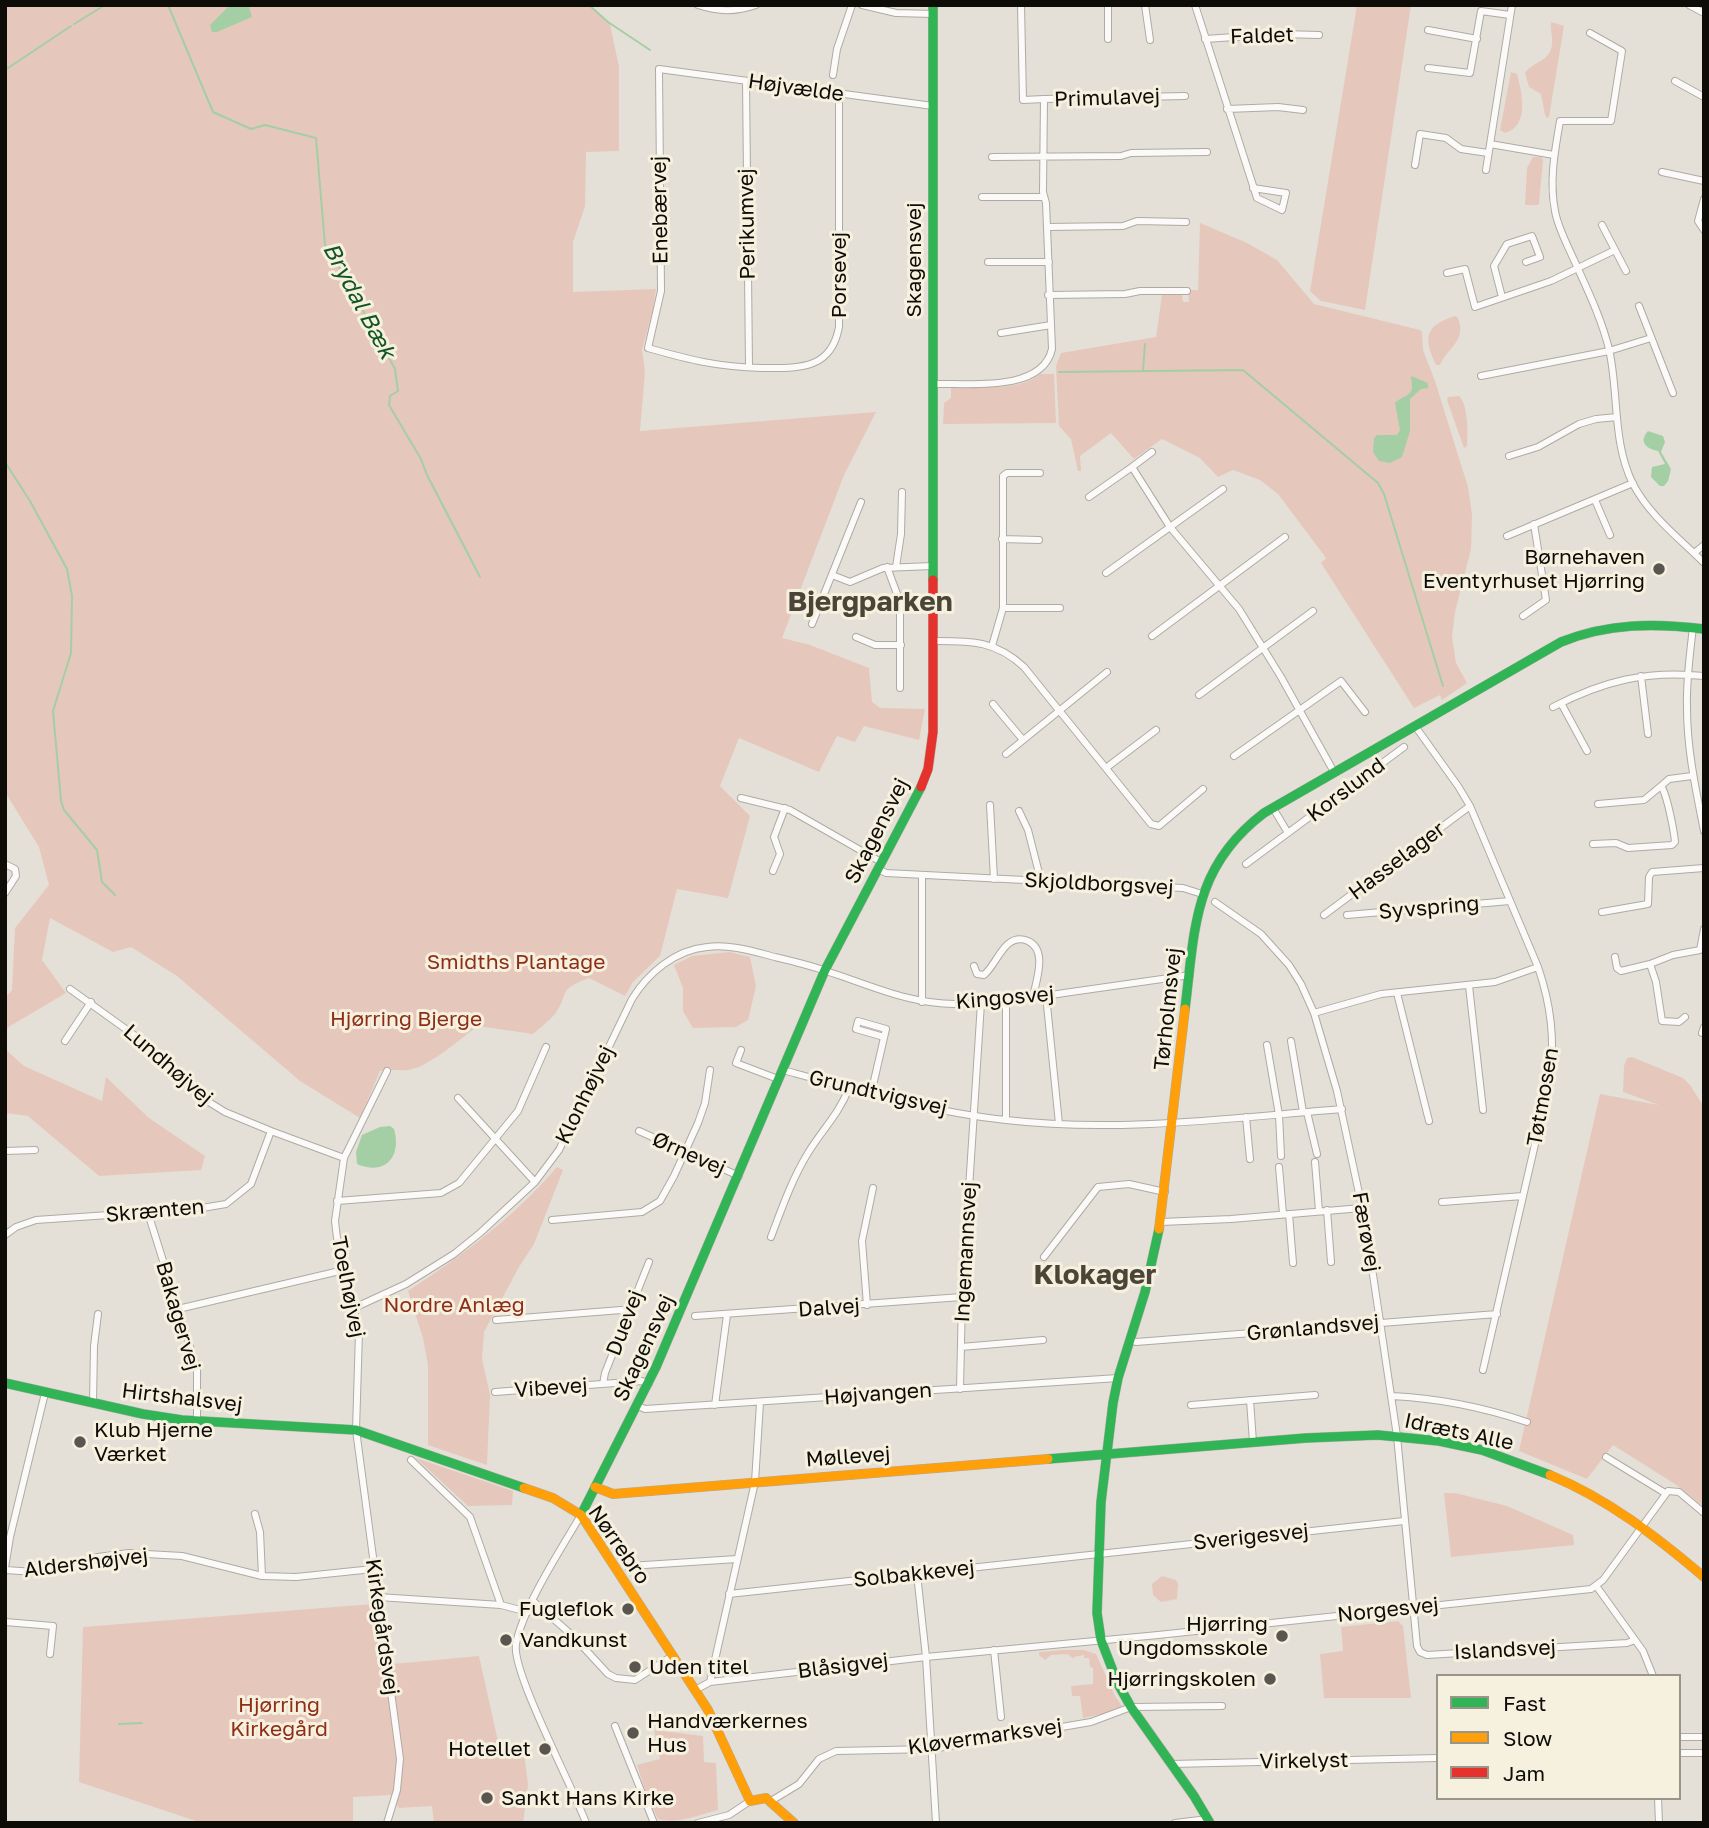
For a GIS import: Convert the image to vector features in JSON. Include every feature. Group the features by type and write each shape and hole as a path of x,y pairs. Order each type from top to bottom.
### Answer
{"street":[{"path":"698,5 712,10 734,11 756,5"},
{"path":"832,75 837,49 852,5"},
{"path":"862,5 896,13 933,9"},
{"path":"1021,5 1023,100 1044,99"},
{"path":"1108,5 1108,39"},
{"path":"1145,5 1150,40"},
{"name":"Faldet","path":"1195,5 1254,188"},
{"path":"1486,170 1511,5"},
{"path":"1689,5 1704,13"},
{"path":"1428,68 1470,73 1482,8 1510,15"},
{"name":"Skagensvej","path":"586,1823 523,1680 516,1662 516,1644 527,1612 649,1384 825,970 879,865 909,814 928,769 933,732 933,9"},
{"path":"1428,30 1477,39"},
{"path":"1590,33 1622,51 1611,121 1560,121 1552,186 1555,211 1561,232 1602,325 1609,351 1620,441 1633,483 1647,506 1704,563"},
{"name":"Faldet","path":"1205,39 1280,34 1319,35"},
{"name":"Højvælde","path":"659,69 933,106"},
{"name":"Enebærvej","path":"648,348 661,291 659,69"},
{"name":"Perikumvej","path":"746,81 749,368"},
{"path":"1675,81 1704,97"},
{"name":"Porsevej","path":"648,348 701,363 749,368 799,368 813,364 823,357 837,338 839,327 839,93"},
{"name":"Primulavej","path":"932,384 1015,381 1035,374 1049,359 1052,349 1044,197 1044,99 1185,96"},
{"path":"1227,109 1278,107 1303,110"},
{"path":"1415,165 1420,134 1446,138 1461,149 1488,152"},
{"path":"1490,144 1554,155"},
{"path":"992,157 1043,158 1207,152"},
{"path":"1662,172 1704,181"},
{"path":"1254,188 1286,193 1282,210 1257,198 1254,188"},
{"path":"982,197 1044,197"},
{"path":"1704,200 1698,220 1704,230"},
{"path":"1047,227 1186,222"},
{"path":"1602,225 1626,271"},
{"path":"1502,297 1494,266 1507,244 1532,236 1540,257 1526,262"},
{"path":"1447,273 1465,269 1475,307 1578,270 1615,250"},
{"path":"988,262 1049,262"},
{"path":"1048,295 1125,295 1140,291 1187,291"},
{"path":"1639,306 1673,393"},
{"path":"1001,333 1051,325"},
{"path":"1481,376 1609,351 1651,338"},
{"path":"1509,456 1538,447 1579,424 1617,417"},
{"path":"1089,497 1152,452"},
{"path":"1132,467 1170,527 1239,609 1334,772"},
{"path":"992,646 1003,608 1003,476 1007,473 1040,473"},
{"path":"1507,536 1633,483"},
{"path":"1106,573 1223,488"},
{"path":"896,567 901,534 902,492"},
{"path":"1595,500 1610,535"},
{"path":"812,624 861,502"},
{"path":"1523,616 1546,600 1534,524"},
{"path":"1152,636 1285,537"},
{"path":"1003,539 1039,540"},
{"path":"1694,553 1704,545"},
{"path":"832,575 850,582 887,568 932,566"},
{"path":"887,568 900,601 901,688"},
{"path":"1003,608 1060,608"},
{"path":"1199,695 1314,611"},
{"name":"Tørholmsvej","path":"1210,1821 1118,1684 1101,1640 1097,1613 1105,1455 1118,1378 1145,1292 1161,1222 1195,925 1202,894 1216,864 1233,839 1247,825 1334,772 1577,635 1630,623 1704,629"},
{"path":"1693,627 1688,674 1687,726 1692,776 1704,831"},
{"path":"856,637 876,645 901,645"},
{"path":"933,641 966,641 992,646 1012,656 1024,667 1151,824 1158,826 1203,789"},
{"path":"1006,754 1107,672"},
{"path":"1553,708 1608,683 1642,676 1704,676"},
{"path":"1642,676 1648,734"},
{"path":"1234,757 1340,681 1366,712"},
{"path":"1561,703 1587,751"},
{"path":"993,704 1023,740"},
{"name":"Tøtmosen","path":"1415,726 1470,806 1538,967 1550,1011 1553,1056 1550,1079 1483,1370"},
{"path":"1107,768 1156,730"},
{"name":"Korslund","path":"1246,864 1404,747"},
{"path":"1598,804 1644,800 1671,778 1692,776"},
{"path":"1593,844 1616,843 1628,848 1674,844 1674,829 1669,817 1666,792 1661,786"},
{"path":"741,798 785,808 879,865"},
{"name":"Skjoldborgsvej","path":"990,805 994,879"},
{"name":"Hasselager","path":"1324,915 1470,806"},
{"path":"773,871 780,855 774,837 785,808"},
{"name":"Korslund","path":"1272,808 1288,833"},
{"path":"1019,811 1028,830 1041,881"},
{"path":"5,864 15,869 16,876 5,893"},
{"name":"Skjoldborgsvej","path":"879,865 886,873 1183,888 1202,894"},
{"path":"1602,912 1646,905 1650,900 1649,877 1652,872 1704,868"},
{"path":"922,875 922,1002"},
{"name":"Syvspring","path":"1347,915 1510,901"},
{"name":"Færøvej","path":"1215,902 1240,918 1275,949 1301,984 1314,1013 1342,1109 1362,1208 1397,1436 1413,1607"},
{"path":"1615,957 1617,968 1621,971 1673,955 1700,950 1704,929"},
{"path":"974,966 977,974 984,975 1000,953 1015,939 1024,939 1033,944 1039,954 1033,997"},
{"name":"Klonhøjvej","path":"354,1308 406,1284 454,1254 535,1182 559,1150 632,999 642,983 666,962 696,949 728,946 825,970"},
{"path":"1650,964 1657,982 1662,1021 1679,1022 1685,1017"},
{"path":"1314,1013 1381,994 1469,986 1513,977 1538,967"},
{"name":"Kingosvej","path":"825,970 892,995 922,1002 981,1003 1190,975"},
{"path":"1469,986 1483,1110"},
{"name":"Lundhøjvej","path":"70,989 141,1040 196,1094 225,1112 271,1131"},
{"path":"1397,993 1429,1121"},
{"path":"1006,1001 1006,1121"},
{"path":"65,1041 91,1002"},
{"name":"Grundtvigsvej","path":"974,1115 981,1003"},
{"path":"1047,1005 1059,1124"},
{"path":"871,1094 884,1037"},
{"path":"1291,1041 1305,1112 1317,1154"},
{"path":"1267,1045 1279,1115 1282,1156"},
{"path":"337,1201 440,1193 451,1189 518,1111 546,1047"},
{"name":"Grundtvigsvej","path":"741,1050 736,1063 781,1075 1006,1121 1173,1124 1342,1109"},
{"path":"552,1220 642,1212 653,1207 664,1196 703,1110 710,1070"},
{"name":"Toelhøjvej","path":"356,1430 360,1349 335,1221 344,1158 387,1071"},
{"path":"771,1237 790,1185 809,1151 841,1108 849,1088"},
{"path":"458,1098 535,1182"},
{"name":"Ingemannsvej","path":"960,1389 962,1297 974,1115"},
{"path":"1246,1117 1250,1159"},
{"path":"271,1131 344,1158"},
{"name":"Skrænten","path":"5,1235 16,1227 36,1220 148,1213 226,1204 251,1184 271,1131"},
{"name":"Ørnevej","path":"639,1131 739,1176"},
{"path":"5,1151 35,1150"},
{"path":"1315,1162 1331,1262"},
{"path":"1279,1167 1293,1263"},
{"path":"1044,1257 1098,1187 1129,1184 1165,1192"},
{"path":"867,1305 862,1241 873,1188"},
{"path":"1442,1202 1523,1196"},
{"path":"1161,1222 1362,1208"},
{"name":"Bakagervej","path":"148,1213 197,1369 197,1421"},
{"name":"Duevej","path":"603,1384 649,1262"},
{"path":"178,1309 344,1270"},
{"name":"Dalvej","path":"695,1316 962,1297"},
{"path":"496,1320 621,1310 628,1312"},
{"path":"93,1403 94,1346 98,1314"},
{"name":"Grønlandsvej","path":"1130,1340 1136,1342 1497,1314"},
{"path":"715,1405 727,1315"},
{"path":"961,1347 1043,1340"},
{"name":"Højvangen","path":"638,1406 645,1409 760,1403 1118,1378"},
{"name":"Vibevej","path":"495,1392 642,1381 649,1384"},
{"name":"Hirtshalsvej","path":"5,1383 144,1414 197,1421 356,1430"},
{"path":"5,1569 10,1537 45,1393"},
{"path":"1191,1405 1315,1395"},
{"name":"Idræts Alle","path":"1391,1395 1473,1406 1527,1422"},
{"path":"1250,1400 1253,1442"},
{"path":"710,1682 755,1482 760,1403"},
{"name":"Nørrebro","path":"356,1430 530,1489 581,1515 695,1690 720,1733 750,1801"},
{"name":"Kirkegårdsvej","path":"356,1430 400,1759 397,1790 387,1823"},
{"name":"Idræts Alle","path":"1105,1455 1336,1436 1397,1436 1474,1449 1511,1459 1581,1488 1642,1525 1704,1577"},
{"name":"Møllevej","path":"595,1487 613,1494 1105,1455"},
{"path":"1606,1457 1665,1493"},
{"path":"411,1460 470,1517 501,1605"},
{"path":"1652,1674 1643,1651 1597,1587 1665,1493 1675,1490 1704,1513"},
{"path":"255,1514 260,1532 262,1576"},
{"name":"Sverigesvej","path":"1099,1554 1404,1521"},
{"name":"Aldershøjvej","path":"5,1569 36,1573 98,1557 129,1553 182,1556 262,1576 296,1577 373,1569"},
{"name":"Solbakkevej","path":"729,1594 1099,1554"},
{"path":"629,1569 629,1566 737,1559"},
{"path":"916,1574 926,1657 936,1823"},
{"name":"Norgesvej","path":"1101,1640 1597,1587"},
{"path":"378,1597 501,1605 527,1612"},
{"path":"533,1601 573,1636 608,1674 616,1678 635,1680 672,1656"},
{"name":"Islandsvej","path":"1413,1607 1417,1646 1420,1653 1427,1655 1627,1643 1635,1640"},
{"path":"5,1622 53,1626 50,1654"},
{"name":"Blåsigvej","path":"695,1690 710,1682 1101,1640"},
{"path":"994,1650 1001,1717"},
{"path":"1131,1707 1222,1706"},
{"name":"Kløvermarksvej","path":"771,1801 799,1784 819,1759 835,1751 932,1749 1091,1723 1131,1707"},
{"path":"615,1726 654,1823"},
{"path":"1681,1737 1704,1737"},
{"path":"1681,1753 1704,1753"},
{"name":"Virkelyst","path":"1171,1764 1436,1759"},
{"path":"698,1823 729,1815 750,1801 762,1798 771,1801 794,1823"},
{"path":"1658,1800 1659,1823"},
{"path":"1175,1823 1210,1821"}],"green space":[{"path":"5,5 589,5 610,24 619,67 619,151 586,152 585,206 573,242 573,292 656,289 642,350 645,372 640,431 876,412 844,475 782,638 810,645 869,668 872,702 880,708 925,709 919,740 864,726 855,742 837,736 819,772 739,738 720,786 750,816 728,898 677,889 660,956 633,982 625,996 589,978 568,989 555,1014 533,1034 478,1026 425,1064 408,1070 380,1071 360,1118 300,1081 177,976 131,947 113,952 50,918 42,960 66,993 5,1029 5,998 12,990 15,928 49,885 39,847 5,792"},
{"path":"1357,5 1411,5 1365,310 1321,301 1310,291"},
{"path":"1551,22 1564,26 1547,118 1541,94 1529,87 1525,73 1551,51"},
{"path":"1511,72 1517,74 1522,108 1518,124 1505,133 1500,130"},
{"path":"1533,157 1541,157 1543,160 1539,203 1525,205 1527,168"},
{"path":"1200,223 1247,243 1277,260 1314,304 1422,332 1423,350 1468,487 1472,514 1471,549 1455,612 1452,637 1456,663 1467,683 1442,700 1440,695 1414,708 1321,563 1326,558 1278,494 1260,480 1233,470 1218,477 1200,458 1162,439 1134,459 1111,433 1080,456 1081,471 1078,471 1071,439 1059,426 1056,366 1061,353 1156,337 1162,295 1182,295 1183,302 1189,302 1188,290 1198,290"},
{"path":"1455,316 1458,318 1460,333 1440,365 1436,365 1429,348 1429,334 1437,324"},
{"path":"1040,374 1054,374 1056,423 943,424 944,403 951,398 951,387 1009,386 1031,380"},
{"path":"1459,396 1467,419 1467,446 1464,448 1447,400 1448,397"},
{"path":"729,952 750,957 756,986 748,1020 736,1027 693,1028 683,1011 683,988 674,965 692,956"},
{"path":"5,1049 24,1066 102,1101 106,1077 149,1118 205,1156 201,1170 99,1176 28,1116 6,1113"},
{"path":"1632,1057 1683,1078 1704,1107 1704,1507 1675,1484 1613,1445 1587,1479 1519,1451 1600,1094 1659,1105 1623,1092 1624,1066 1627,1058"},
{"name":"Nordre Anlæg","path":"557,1167 563,1170 534,1244 484,1332 482,1359 490,1395 487,1465 428,1445 428,1365 423,1338 408,1291 487,1234 523,1203"},
{"path":"416,1458 513,1491 512,1505 468,1506"},
{"path":"1444,1493 1455,1493 1507,1506 1573,1535 1574,1545 1451,1557"},
{"path":"1162,1576 1176,1580 1177,1599 1161,1602 1153,1595 1152,1584"},
{"name":"Hjørring Kirkegård","path":"373,1604 382,1665 479,1656 499,1746 524,1752 528,1785 523,1823 434,1823 432,1806 399,1808 391,1795 353,1797 353,1823 202,1823 79,1782 83,1627"},
{"path":"1398,1621 1403,1626 1411,1698 1324,1698 1320,1654 1343,1651 1341,1627"},
{"path":"1084,1650 1096,1654 1122,1706 1083,1718 1080,1696 1072,1696 1071,1686 1093,1684 1093,1668 1090,1667 1089,1658 1084,1658 1084,1655 1074,1659 1067,1654 1051,1655 1045,1660 1039,1655 1039,1652"},
{"path":"654,1730 703,1736 704,1762 716,1763 718,1810 681,1820 658,1819 637,1765 660,1759"}],"shaded area":[{"path":"230,5 249,7 252,17 212,32 210,25"},
{"path":"1411,376 1428,383 1428,388 1421,389 1410,399 1410,431 1402,457 1390,463 1379,461 1373,452 1374,438 1377,435 1397,435 1400,430 1395,403 1412,389"},
{"path":"1648,431 1663,436 1665,442 1661,452 1671,469 1664,486 1660,486 1651,477 1652,467 1665,464 1658,451 1645,444 1644,438"},
{"path":"390,1126 394,1129 396,1148 389,1162 376,1168 357,1164 356,1152 362,1135 380,1127"}],"waterway":[{"path":"74,24 105,5"},
{"name":"Brydal Bæk","path":"168,5 213,112 251,129 265,125 316,138 325,245 395,369 398,391 390,396 389,405 421,459 480,577"},
{"path":"589,5 608,22 650,50"},
{"path":"5,70 71,26"},
{"path":"1143,371 1145,344"},
{"path":"1059,372 1243,370 1378,483 1384,494 1443,686"},
{"path":"5,462 67,569 72,596 71,653 53,711 61,801 64,810 97,850 102,882 115,895"},
{"path":"119,1724 142,1723"}],"traffic: fast":[{"path":"933,5 933,580"},
{"path":"1185,1009 1196,926 1210,877 1223,855 1264,813 1561,642 1596,631 1631,626 1704,629"},
{"path":"581,1515 656,1367 825,970 921,787"},
{"path":"1159,1229 1145,1292 1118,1378 1113,1403 1101,1502 1097,1613 1101,1640 1118,1684 1210,1823"},
{"path":"5,1383 143,1414 182,1420 356,1430 524,1488"},
{"path":"1048,1459 1306,1438 1378,1435 1439,1441 1482,1450 1550,1475"}],"traffic: slow":[{"path":"1159,1229 1185,1009"},
{"path":"595,1487 613,1494 1048,1459"},
{"path":"1550,1475 1612,1507 1704,1577"},
{"path":"524,1488 553,1498 581,1515 708,1710 750,1801 766,1798 794,1823"}],"traffic: jam":[{"path":"921,787 928,769 933,732 933,580"}],"place":[{"name":"Børnehaven Eventyrhuset Hjørring","path":"1659,569"},
{"name":"Klub Hjerne Værket","path":"80,1442"},
{"name":"Fugleflok","path":"628,1609"},
{"name":"Hjørring Ungdomsskole","path":"1282,1636"},
{"name":"Vandkunst","path":"506,1640"},
{"name":"Uden titel","path":"635,1667"},
{"name":"Hjørringskolen","path":"1270,1679"},
{"name":"Handværkernes Hus","path":"633,1733"},
{"name":"Hotellet","path":"545,1749"},
{"name":"Sankt Hans Kirke","path":"487,1798"}],"district":[{"name":"Bjergparken","path":"870,602"},
{"name":"Klokager","path":"1095,1275"}],"park label":[{"name":"Smidths Plantage","path":"516,962"},
{"name":"Hjørring Bjerge","path":"406,1019"}]}
